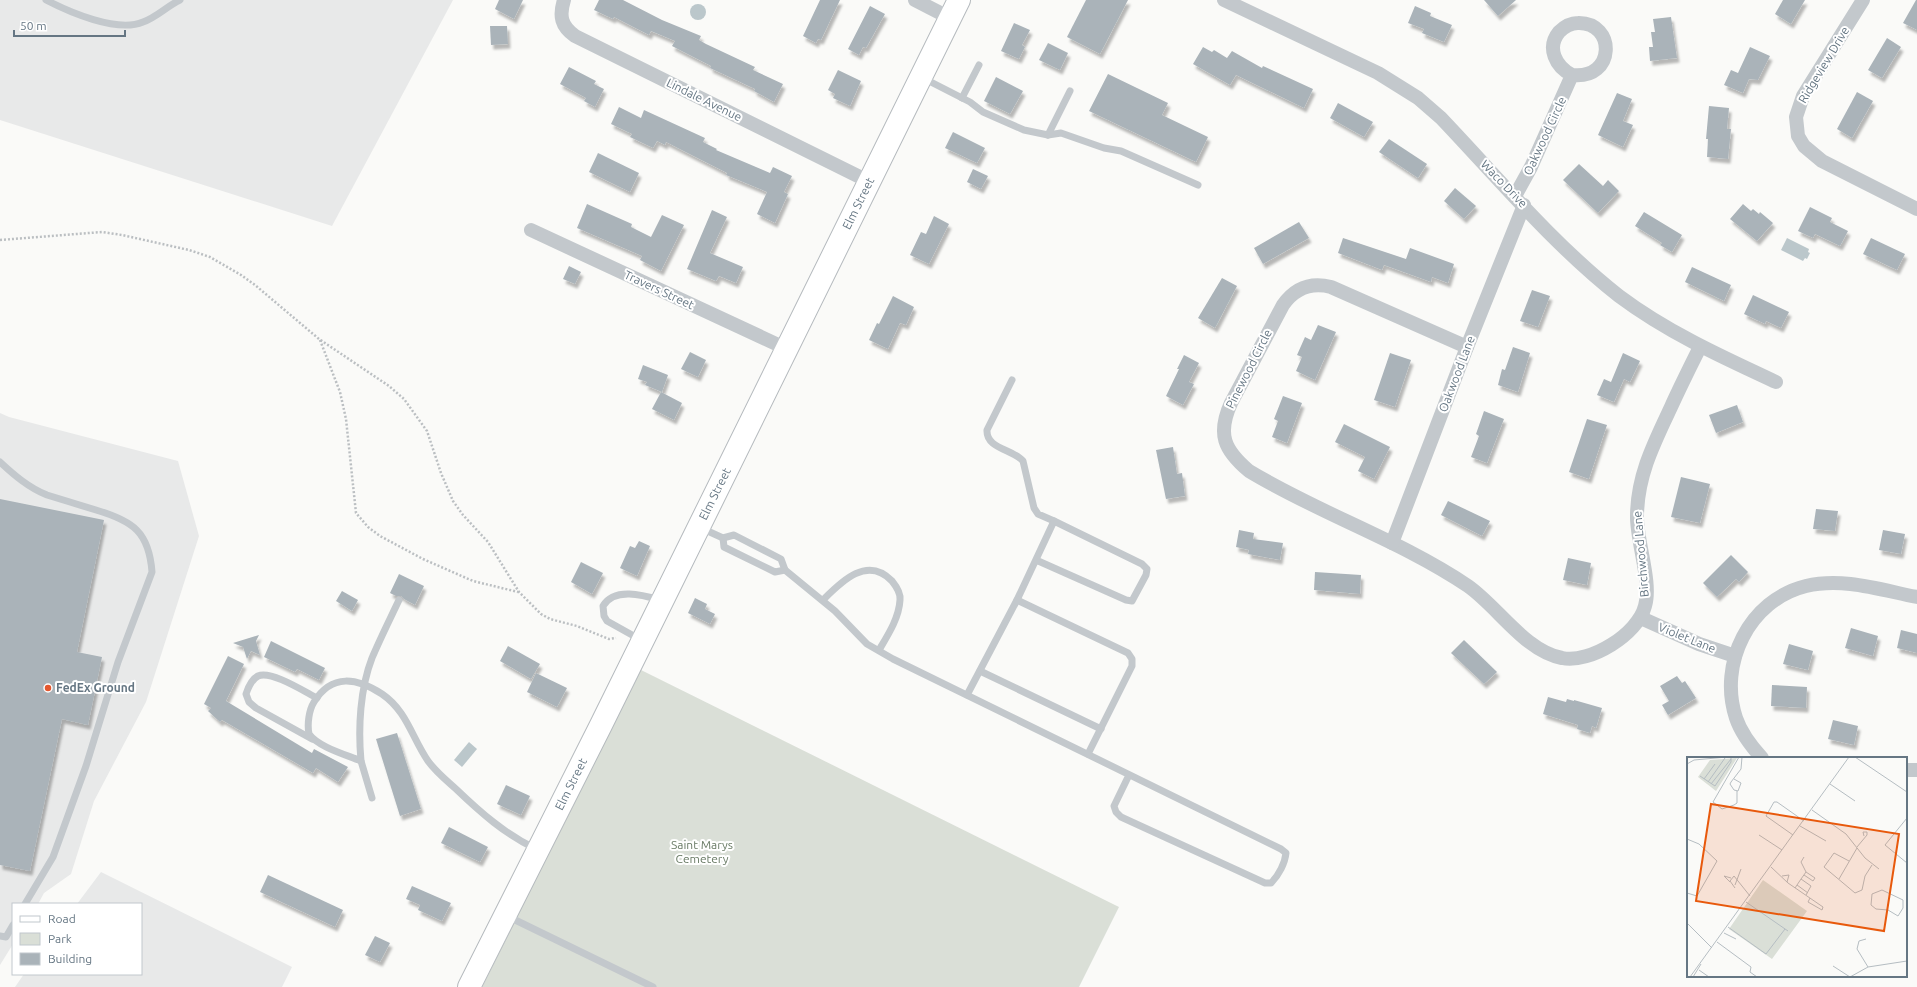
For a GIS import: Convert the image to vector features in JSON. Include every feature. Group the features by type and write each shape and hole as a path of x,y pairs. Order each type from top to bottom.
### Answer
{"main road":[{"name":"Elm Street","path":"469,987 601,725 633,636 662,601 955,9"}],"street":[{"name":"Lindale Avenue","path":"564,0 561,12 562,23 564,27 575,36 870,182"},
{"path":"915,0 955,9"},
{"name":"Waco Drive","path":"1224,0 1378,73 1399,86 1441,118 1573,255 1619,296 1658,322 1700,347 1776,382"},
{"name":"Ridgeview Drive","path":"1863,0 1801,101 1796,117 1798,136 1804,146 1822,161 1917,209"},
{"name":"Oakwood Circle","path":"1520,200 1532,167 1572,75"},
{"name":"Oakwood Lane","path":"1392,543 1467,347 1520,200"},
{"name":"Travers Street","path":"531,230 787,349"},
{"name":"Pinewood Circle","path":"1392,543 1249,471 1234,457 1226,445 1224,435 1225,416 1283,305 1293,293 1304,287 1319,285 1331,287 1467,347"},
{"name":"Birchwood Lane","path":"1392,543 1475,591 1530,641 1554,656 1570,659 1580,658 1595,653 1629,632 1640,618 1645,606 1646,597 1637,522 1637,506 1642,475 1650,450 1700,347"},
{"path":"1761,757 1752,747 1736,718 1730,686 1735,656 1741,638 1761,612 1789,592 1805,586 1839,582 1917,597"},
{"name":"Violet Lane","path":"1640,618 1687,639 1735,656"}],"lane":[{"path":"46,0 60,8 96,21 119,24 141,23 160,14 180,0"},
{"path":"962,98 979,65"},
{"path":"921,77 962,98 983,112 1024,130 1048,135 1061,133 1104,148 1121,151 1198,185"},
{"path":"1048,135 1070,91"},
{"path":"1012,380 987,430 987,437 991,442 1019,456 1023,461 1034,508 1038,514 1142,564 1147,570 1146,575 1132,601 1126,600 1036,560"},
{"path":"0,462 33,488 46,495 120,517 141,534 151,558 152,572 118,662 86,766 53,857 26,903"},
{"path":"967,695 1017,600 1054,521"},
{"path":"699,526 723,538 734,535 781,559 784,570 823,600 867,644 967,695 1281,849 1286,853 1286,860 1276,878 1272,883 1265,883 1121,817 1116,812 1114,806 1129,775"},
{"path":"723,538 724,546 775,572 784,570"},
{"path":"823,600 840,583 851,576 864,571 876,571 886,575 896,585 901,598 896,619 879,650"},
{"path":"633,636 614,626 604,616 603,606 610,598 622,594 643,595 662,601"},
{"path":"372,798 361,761 360,722 365,685 372,658 399,600"},
{"path":"1017,600 1128,653 1132,658 1132,666 1088,754"},
{"path":"980,671 1101,729"},
{"path":"317,698 276,678 264,675 257,677 250,685 246,694 249,702 256,708 315,740 361,761"},
{"path":"315,740 309,734 308,728 310,710 325,688 339,681 354,682 365,685 383,695 399,709 408,721 421,749 434,769 493,823 517,840 538,850"},
{"path":"505,915 653,987"},
{"path":"0,936 6,937 12,927"}],"path":[{"path":"0,240 102,232 168,244 189,250 224,265 255,285 319,339 389,386 416,413 427,431 441,473 453,501 463,515 488,542 519,592 541,614 550,619 577,626 609,639 633,636"},
{"path":"319,339 340,392 346,419 356,513 368,527 380,536 423,559 474,581 519,592"}],"shaded area":[{"path":"0,0 453,0 332,226 0,120"},
{"path":"698,4 705,9 706,12 701,19 698,20 691,15 690,12 695,5"},
{"path":"1787,238 1809,249 1808,252 1810,253 1807,259 1805,258 1803,261 1781,250"},
{"path":"0,413 9,417 178,461 199,536 146,702 94,801 71,874 44,893 39,903 12,903 12,946 0,965"},
{"path":"469,742 477,749 462,767 454,760"},
{"path":"101,872 292,967 282,987 15,987 23,975 142,975 142,903 78,903"}],"green space":[{"name":"Saint Marys Cemetery","path":"641,670 1119,907 1079,987 482,987"}],"building":[{"path":"499,0 523,0 514,19 495,9"},
{"path":"599,0 623,0 662,20 701,36 699,40 755,67 753,70 783,84 774,102 754,91 755,89 710,68 711,66 672,46 675,41 651,31 649,35 614,17 613,19 594,10"},
{"path":"820,0 840,0 821,40 818,39 816,43 803,36"},
{"path":"1086,0 1128,0 1100,54 1067,37"},
{"path":"1484,0 1516,0 1498,16"},
{"path":"1783,0 1805,0 1791,24 1775,14"},
{"path":"1917,0 1917,30 1903,23"},
{"path":"870,6 885,14 866,48 863,47 859,55 848,49"},
{"path":"1415,6 1431,13 1430,16 1452,25 1444,42 1422,33 1424,29 1408,23"},
{"path":"1671,17 1677,58 1650,61 1649,47 1653,47 1651,32 1655,32 1653,19"},
{"path":"1014,23 1030,30 1022,45 1025,47 1019,59 1001,51"},
{"path":"490,26 507,26 508,44 491,45"},
{"path":"1887,38 1901,47 1882,78 1868,70"},
{"path":"1048,43 1068,53 1060,70 1039,60"},
{"path":"1203,47 1212,52 1214,50 1227,58 1232,51 1262,68 1263,66 1313,89 1304,108 1236,75 1230,85 1193,64"},
{"path":"1750,47 1770,56 1758,80 1749,79 1743,93 1724,85 1731,70 1738,73"},
{"path":"569,67 596,81 594,84 604,89 595,107 584,101 586,98 560,84"},
{"path":"838,70 861,81 850,106 833,98 835,94 828,90"},
{"path":"1108,74 1168,103 1162,115 1208,137 1196,162 1089,111"},
{"path":"996,77 1023,91 1010,114 984,101"},
{"path":"1857,92 1873,101 1852,138 1837,129"},
{"path":"1617,93 1632,99 1623,121 1633,125 1623,147 1598,135"},
{"path":"1338,103 1373,122 1364,137 1330,118"},
{"path":"1709,106 1729,108 1727,129 1731,129 1728,159 1707,157 1708,139 1706,139"},
{"path":"619,107 641,118 644,110 705,138 703,142 717,149 716,150 770,173 773,167 792,176 784,192 788,194 775,223 757,214 767,192 726,175 727,173 666,142 665,145 657,141 653,148 630,137 632,134 611,124"},
{"path":"953,132 985,148 977,163 945,148"},
{"path":"1389,139 1427,164 1418,178 1379,152"},
{"path":"598,153 639,173 630,192 589,172"},
{"path":"1579,164 1603,186 1608,180 1619,191 1598,213 1563,180"},
{"path":"973,169 988,176 981,189 967,182"},
{"path":"1455,188 1476,206 1464,219 1444,201"},
{"path":"587,204 632,224 631,227 651,237 662,215 684,225 661,271 640,260 642,256 577,228"},
{"path":"1743,204 1751,211 1753,209 1759,214 1760,212 1773,223 1757,241 1730,219"},
{"path":"1810,207 1832,218 1830,222 1848,231 1840,246 1815,234 1813,238 1798,231"},
{"path":"712,210 727,217 710,253 743,267 736,283 719,276 716,281 687,269"},
{"path":"1644,212 1682,235 1672,252 1660,245 1662,243 1635,226"},
{"path":"934,216 949,224 929,264 910,255 921,232 926,234"},
{"path":"1299,222 1309,238 1263,264 1254,248"},
{"path":"1343,238 1406,259 1410,248 1454,264 1448,283 1432,277 1431,282 1384,265 1382,270 1338,253"},
{"path":"1871,238 1905,254 1897,270 1863,254"},
{"path":"569,266 581,272 575,284 563,279"},
{"path":"1692,267 1731,285 1724,301 1685,282"},
{"path":"1222,278 1237,286 1215,328 1198,318"},
{"path":"1532,290 1550,296 1538,327 1520,321"},
{"path":"1753,295 1789,312 1781,328 1766,321 1765,324 1744,314"},
{"path":"893,296 914,307 906,325 900,323 888,349 869,340"},
{"path":"1318,325 1336,332 1315,380 1296,371 1302,357 1297,355 1305,337 1311,340"},
{"path":"1513,347 1530,353 1518,392 1498,385 1502,369 1505,370"},
{"path":"690,352 706,360 698,377 681,369"},
{"path":"1390,353 1411,360 1395,407 1374,400"},
{"path":"1623,353 1640,361 1630,382 1624,379 1614,402 1597,395 1604,379 1611,382"},
{"path":"1184,355 1199,363 1189,382 1194,384 1183,405 1166,396"},
{"path":"643,365 668,375 662,392 645,385 647,382 638,379"},
{"path":"661,392 682,403 674,420 652,409"},
{"path":"1283,396 1302,403 1287,443 1272,437 1278,421 1274,419"},
{"path":"1737,405 1743,422 1716,433 1709,415"},
{"path":"1484,411 1504,419 1487,463 1471,457 1479,436 1476,434"},
{"path":"1587,419 1607,425 1589,479 1569,472"},
{"path":"1344,424 1390,447 1374,479 1358,471 1365,457 1335,442"},
{"path":"1173,447 1177,474 1182,473 1185,496 1166,499 1156,450"},
{"path":"1681,477 1710,484 1700,523 1671,517"},
{"name":"FedEx Ground","path":"0,499 104,520 77,652 102,657 88,725 62,719 30,871 0,865"},
{"path":"1448,501 1490,521 1482,536 1441,515"},
{"path":"1816,509 1838,511 1835,531 1813,529"},
{"path":"1239,530 1254,533 1253,539 1283,543 1280,560 1248,554 1249,550 1236,547"},
{"path":"1883,530 1905,534 1901,554 1879,550"},
{"path":"639,541 650,546 637,576 620,568 630,546 635,548"},
{"path":"1731,555 1748,572 1739,582 1736,579 1717,597 1703,583"},
{"path":"1568,558 1591,563 1587,585 1563,580"},
{"path":"581,562 603,573 592,594 571,582"},
{"path":"1315,572 1361,575 1360,594 1314,590"},
{"path":"399,574 424,586 415,605 401,596 396,596 390,593"},
{"path":"342,591 358,600 352,611 336,601"},
{"path":"695,598 707,604 705,609 715,614 710,624 688,613"},
{"path":"1851,628 1878,636 1873,656 1845,648"},
{"path":"1901,630 1917,634 1917,653 1897,648"},
{"path":"259,635 256,641 260,655 251,651 247,659 243,647 233,643"},
{"path":"1464,640 1497,672 1484,684 1451,653"},
{"path":"271,641 325,668 319,680 297,669 295,672 264,657"},
{"path":"1789,644 1813,651 1808,670 1783,664"},
{"path":"508,646 540,664 531,679 500,661"},
{"path":"228,656 244,664 226,701 312,753 314,749 348,767 338,782 316,768 313,773 222,720 220,722 208,711 211,708 204,704"},
{"path":"536,673 567,688 557,707 527,692"},
{"path":"1677,676 1682,683 1685,681 1696,698 1668,715 1662,705 1669,701 1660,686"},
{"path":"1772,685 1807,687 1806,708 1771,706"},
{"path":"1548,697 1566,702 1567,699 1574,700 1602,708 1596,728 1592,726 1590,733 1577,729 1578,725 1543,714"},
{"path":"1833,720 1858,726 1854,745 1828,739"},
{"path":"397,733 421,809 400,816 376,739"},
{"path":"506,785 530,796 521,815 497,804"},
{"path":"449,827 488,847 480,862 441,843"},
{"path":"268,875 343,910 335,927 260,892"},
{"path":"412,886 451,903 442,921 418,910 420,905 406,899"},
{"path":"375,936 390,943 380,962 365,955"}],"place":[{"name":"FedEx Ground","path":"48,688"}]}
